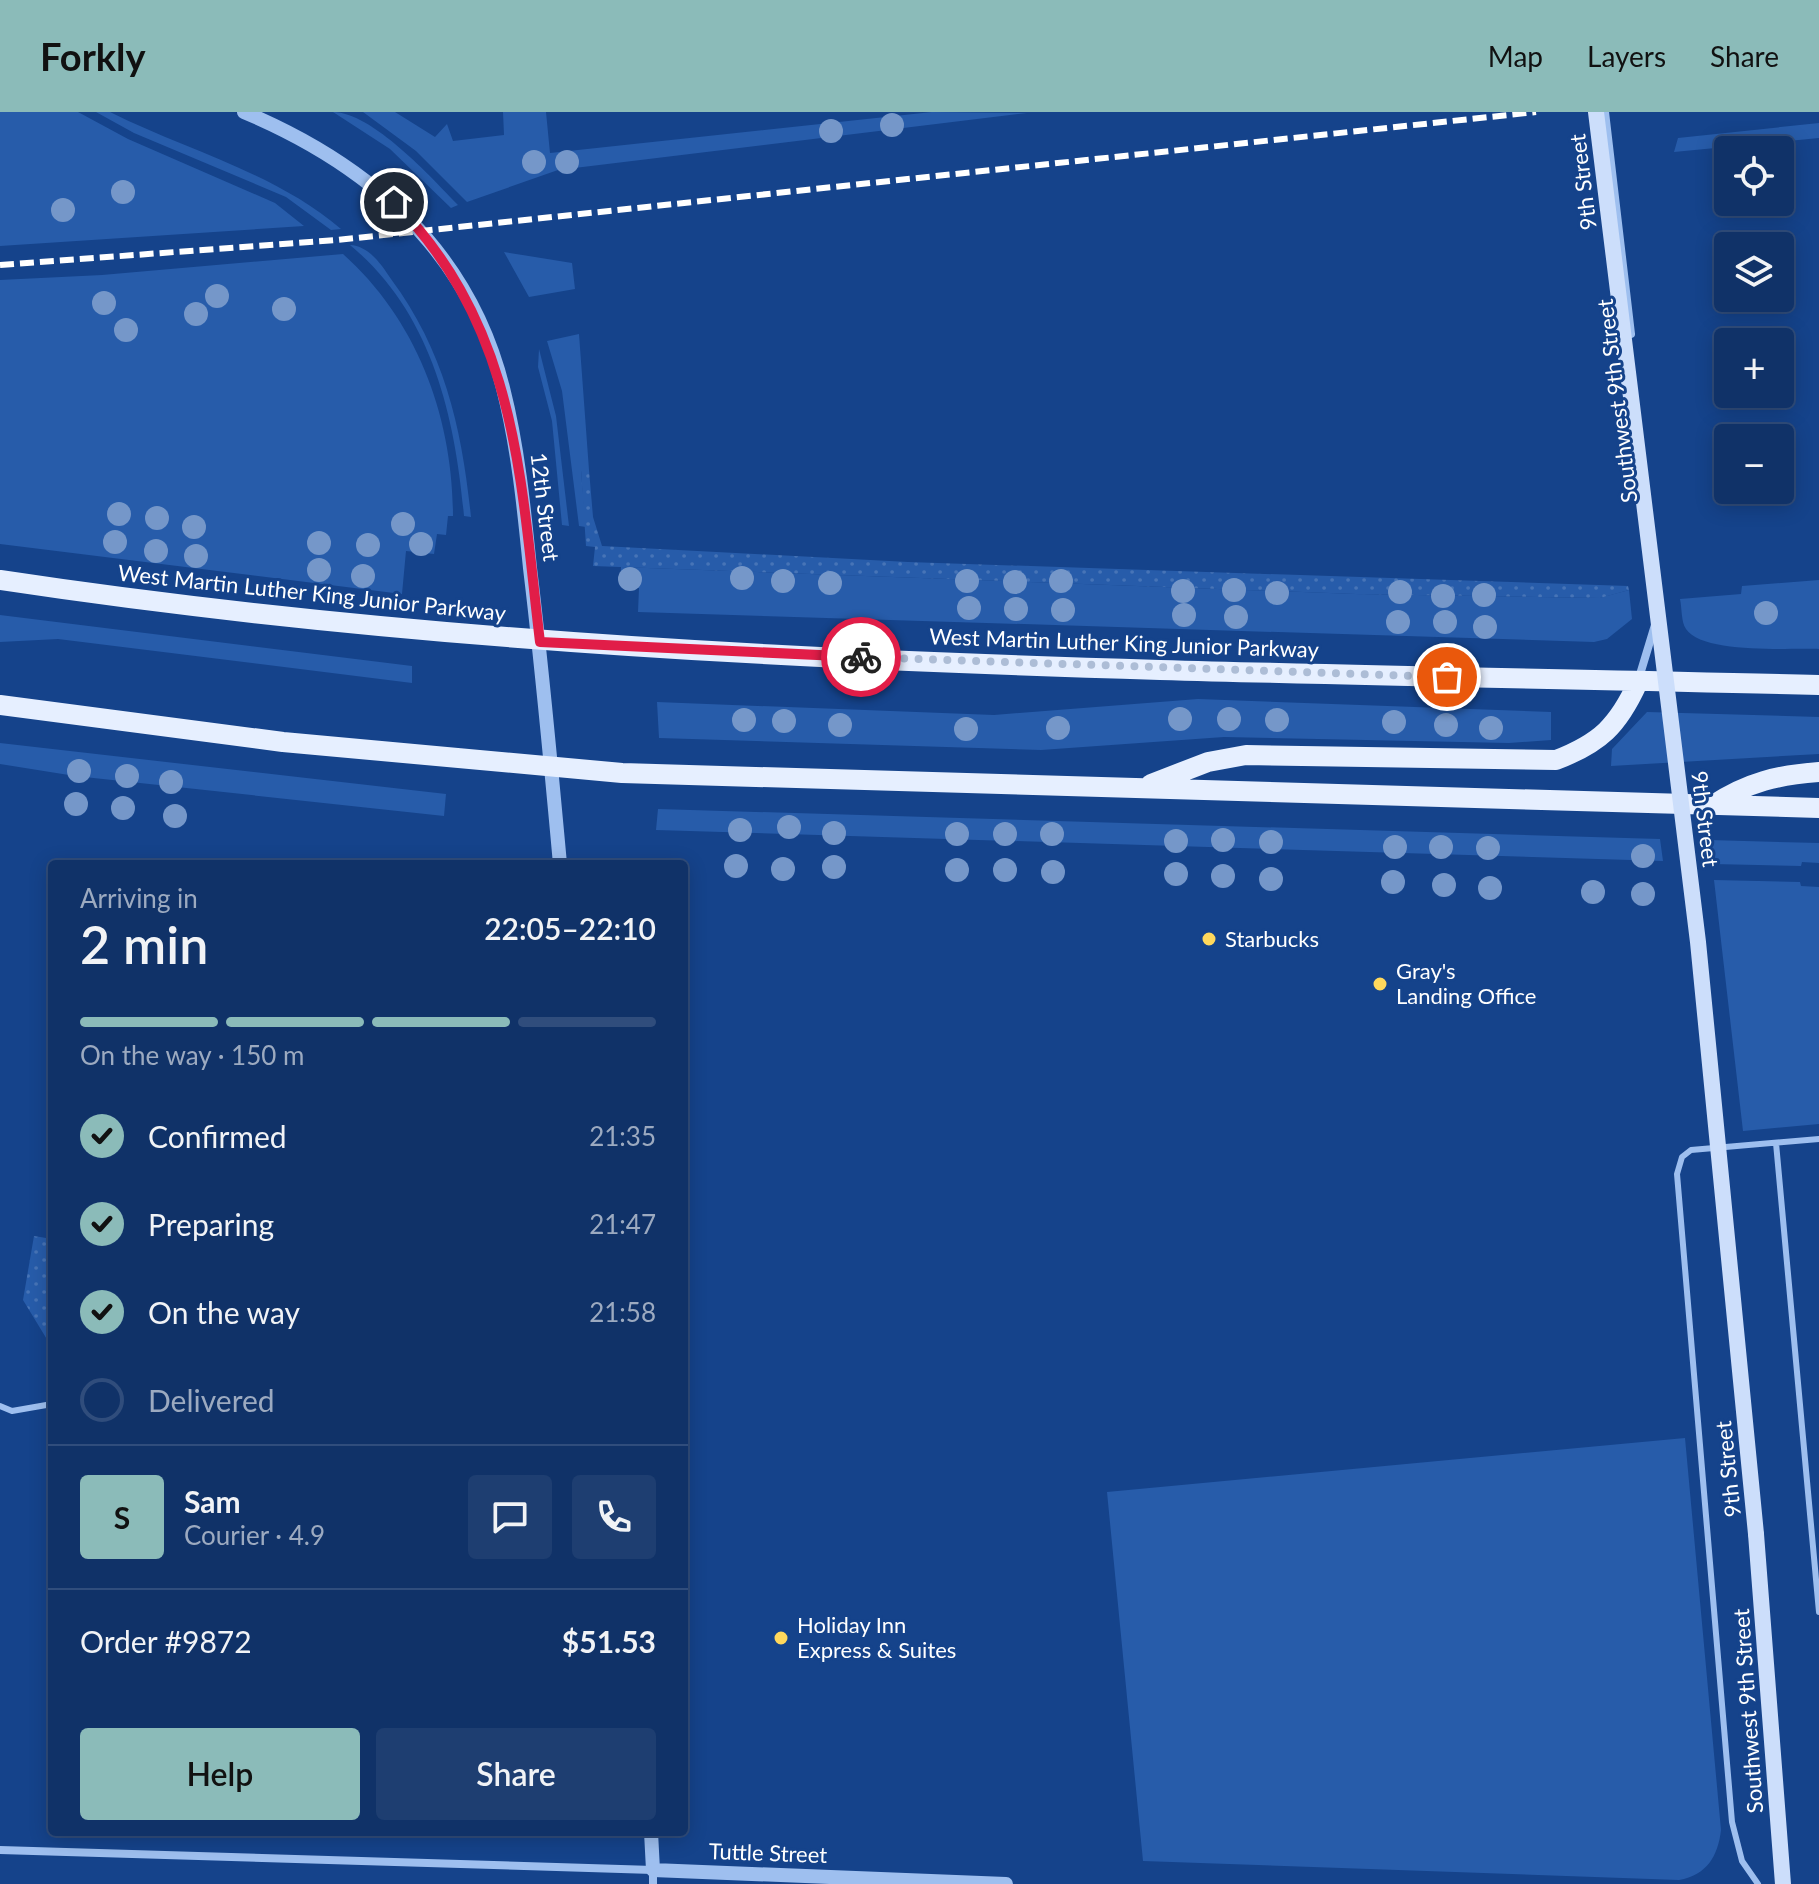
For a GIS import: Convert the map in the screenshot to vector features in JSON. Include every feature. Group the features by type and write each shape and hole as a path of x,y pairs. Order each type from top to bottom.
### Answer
{"main road":[{"name":"9th Street","path":"1596,112 1698,942 1756,1534"},
{"name":"West Martin Luther King Junior Parkway","path":"0,580 257,615 540,642 1130,669 1819,685"},
{"path":"1139,788 1208,762 1246,755 1556,760 1585,749 1609,730 1625,710 1638,682"},
{"path":"0,705 283,742 550,768 1819,808"},
{"path":"1713,805 1740,787 1761,779 1819,772"},
{"name":"Southwest 9th Street","path":"1756,1534 1783,1884"}],"street":[{"name":"12th Street","path":"244,112 310,142 362,175 422,231 460,284 485,336 503,386 515,445 540,642 560,860"},
{"name":"Southwest 9th Street","path":"1605,112 1660,579 1655,623 1638,682"},
{"path":"651,1836 653,1877"},
{"name":"Tuttle Street","path":"0,1850 653,1877 1006,1884"}],"lane":[{"path":"1758,1884 1742,1861 1732,1822 1677,1174 1682,1157 1691,1150 1819,1139"},
{"path":"1776,1143 1819,1612"},
{"path":"0,1406 12,1411 48,1405"}],"shaded area":[{"path":"0,112 78,112 128,139 275,203 304,226 0,246"},
{"path":"96,112 110,112 259,177 315,209 341,229 331,230 286,197 134,133"},
{"path":"333,112 349,115 383,134 458,205 451,208 390,149"},
{"path":"363,112 395,112 435,137 447,124 453,141 504,135 503,112 546,112 550,153 932,112 1027,113 558,170 467,202 416,151"},
{"path":"1819,123 1819,138 1794,140 1794,136 1714,136 1714,148 1674,152 1678,138"},
{"path":"350,245 369,252 379,262 410,307 438,363 456,422 471,517 464,516 446,404 420,334 378,272"},
{"path":"504,252 572,263 575,289 529,297"},
{"path":"343,254 369,280 410,340 438,407 446,443 453,516 448,516 446,535 437,534 434,554 406,551 402,594 0,544 0,280 102,275"},
{"path":"579,334 589,470 581,471 586,527 579,526 562,391 547,341"},
{"path":"539,349 556,416 569,526 562,525 552,421 538,367"},
{"path":"581,470 589,470 593,517 602,546 908,562 1628,586 1629,590 1600,598 1356,594 593,566 595,547 586,546"},
{"path":"621,567 1356,594 1599,598 1629,590 1632,619 1607,639 1594,642 638,612 639,588 620,586"},
{"path":"1819,580 1819,649 1768,649 1709,643 1695,637 1683,623 1680,599 1741,594 1742,586"},
{"path":"0,615 412,666 412,683 58,639 0,642"},
{"path":"1198,699 1551,712 1551,740 1509,743 1224,737 1041,750 659,738 657,702 994,715"},
{"path":"1647,712 1819,717 1819,754 1611,766 1612,749"},
{"path":"0,743 446,794 444,816 75,776 0,764"},
{"path":"658,809 1660,839 1663,861 656,830"},
{"path":"1709,840 1819,843 1819,863 1802,862 1801,866 1712,864"},
{"path":"1714,880 1800,882 1801,886 1819,887 1819,1124 1743,1131"},
{"path":"34,1236 48,1238 48,1341 23,1300"},
{"path":"1685,1438 1721,1830 1714,1856 1704,1869 1679,1880 1143,1861 1107,1492"}],"railway":[{"path":"0,265 337,240 1536,112"}],"way so far":[{"path":"861,657 1130,669 1447,677"}],"place":[{"name":"Starbucks","path":"1209,939"},
{"name":"Gray's Landing Office","path":"1380,984"},
{"name":"Holiday Inn Express & Suites","path":"781,1638"}],"route":[{"path":"394,202 422,231 460,284 485,336 503,386 515,445 540,642 861,657"}]}
